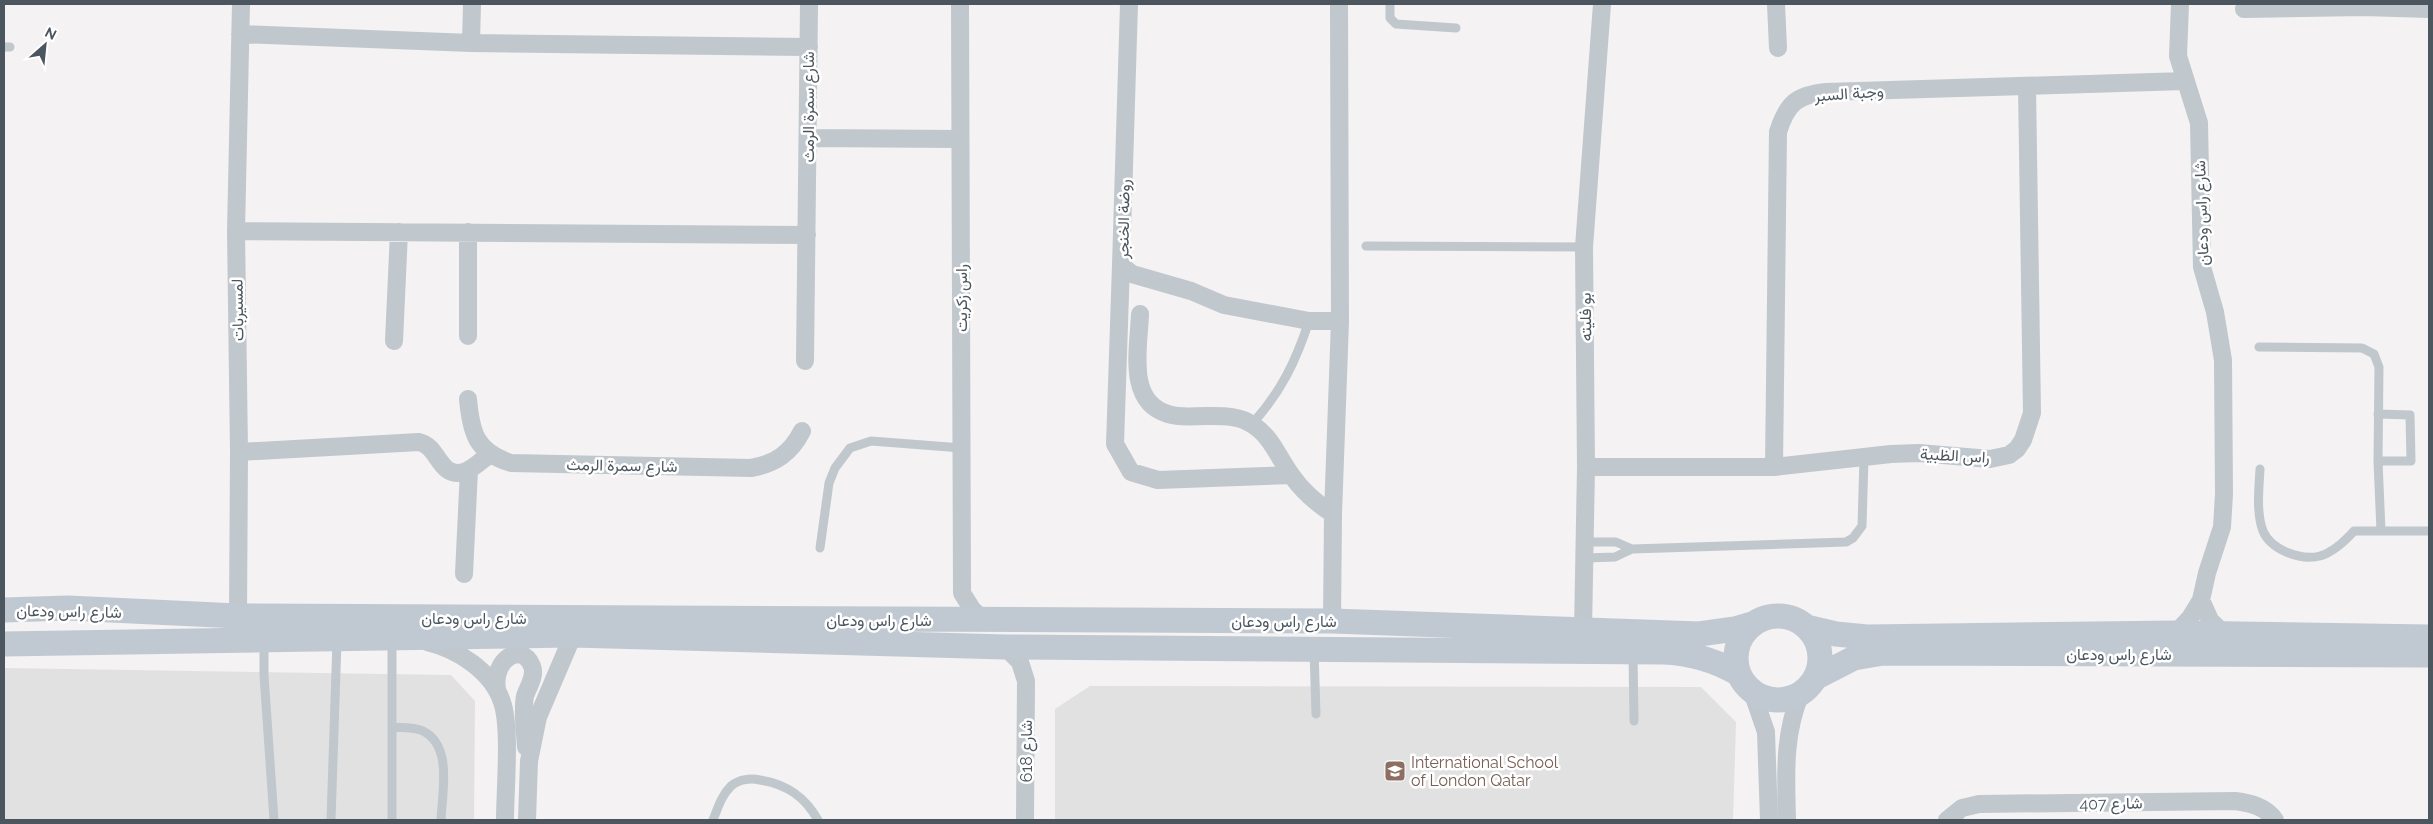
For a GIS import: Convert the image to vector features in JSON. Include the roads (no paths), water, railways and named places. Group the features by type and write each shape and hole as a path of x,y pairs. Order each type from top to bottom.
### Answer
{"street":[{"name":"لمسيربات","path":"238,616 239,452 236,231 241,4"},
{"path":"471,44 472,4"},
{"name":"شارع سمرة الرمث","path":"806,361 809,4"},
{"name":"راس زكريت","path":"960,4 962,593"},
{"name":"روضة الخنجر","path":"1129,4 1120,265 1132,274 1191,291 1224,305 1309,321 1340,321"},
{"path":"1332,621 1333,514 1340,321 1339,4"},
{"name":"بو فليته","path":"1583,631 1586,550 1584,247 1602,4"},
{"path":"1776,4 1778,48"},
{"name":"شارع راس ودعان","path":"2176,633 2190,618 2201,600 2223,518 2224,381 2216,319 2202,267 2198,123 2178,56 2180,4"},
{"path":"2244,9 2364,7 2429,9"},
{"path":"240,34 471,44 808,47"},
{"name":"وجبة السبر","path":"1774,467 1778,138 1782,119 1788,108 1798,98 1826,92 2184,81"},
{"name":"راس الظبية","path":"1586,467 1774,467 1918,453 1990,459 2009,455 2023,440 2032,414 2027,86"},
{"path":"808,138 960,139"},
{"path":"236,231 807,235"},
{"path":"394,341 399,232"},
{"path":"468,232 468,336"},
{"path":"1120,265 1115,444 1131,472 1158,480 1291,475"},
{"path":"1140,314 1138,381 1148,402 1157,410 1168,414 1226,416 1239,418 1252,424 1263,432 1291,475 1310,498 1333,514"},
{"name":"شارع سمرة الرمث","path":"468,399 473,432 479,443 490,454 511,463 751,468 778,460 788,452 802,432"},
{"path":"239,452 419,442 431,447 438,461 449,471 456,473 469,470 490,454"},
{"path":"464,574 469,470"},
{"path":"941,621 962,593 972,609 985,621"},
{"path":"2201,600 2210,620 2225,635"},
{"name":"شارع راس ودعان","path":"4,610 68,608 238,616 941,621 1332,621 1699,634 1735,630 1752,624"},
{"path":"1769,820 1766,732 1746,682 1736,666 1737,647 1740,638 1752,624 1768,617 1786,616 1806,626 1817,642 1819,651 1818,669 1791,718 1786,744 1787,820"},
{"name":"شارع راس ودعان","path":"1806,626 1836,634 1867,637 2176,633 2429,637"},
{"path":"528,775 531,747 538,717 573,635"},
{"name":"شارع راس ودعان","path":"4,644 573,635 1047,648 1679,652 1695,655 1725,666 1746,682"},
{"path":"402,638 439,645 458,654 471,662 497,690 503,703 505,725 505,820"},
{"name":"شارع 618","path":"1005,647 1020,662 1026,682 1025,820"},
{"name":"شارع 618","path":"1026,682 1034,660 1047,648"},
{"name":"شارع راس ودعان","path":"1808,685 1854,658 1883,653 2429,655"},
{"path":"497,690 497,671 503,660 513,655 525,658 534,672 526,693 524,709 528,775 527,820"},
{"path":"1746,682 1771,699 1786,698 1808,685"},
{"name":"شارع 407","path":"1946,820 1962,808 1979,804 2235,801 2249,802 2262,808 2275,820"}],"lane":[{"path":"1390,4 1390,18 1396,24 1456,28"},
{"path":"1366,246 1584,247"},
{"path":"1252,424 1280,390 1300,348 1309,321"},
{"path":"2259,347 2362,348 2374,354 2379,367 2378,462 2381,531"},
{"path":"2378,414 2410,415 2411,461 2378,462"},
{"path":"820,548 829,483 835,468 850,448 871,441 962,448"},
{"path":"1586,550 1615,557 1632,549 1846,542 1853,538 1862,526 1864,458"},
{"path":"2260,469 2259,508 2263,532 2278,548 2298,556 2320,556 2340,546 2354,531 2429,531"},
{"path":"1586,550 1616,542 1632,549"},
{"path":"331,820 338,638"},
{"path":"392,820 393,727 402,638"},
{"path":"264,639 264,675 274,820"},
{"path":"1314,650 1316,714"},
{"path":"1633,652 1634,721"},
{"path":"393,727 422,730 436,742 442,759 441,820"},
{"path":"713,820 722,798 732,785 742,780 754,779 774,782 788,787 810,807 818,820"}],"place":[{"name":"International School of London Qatar","path":"1395,771"}]}
